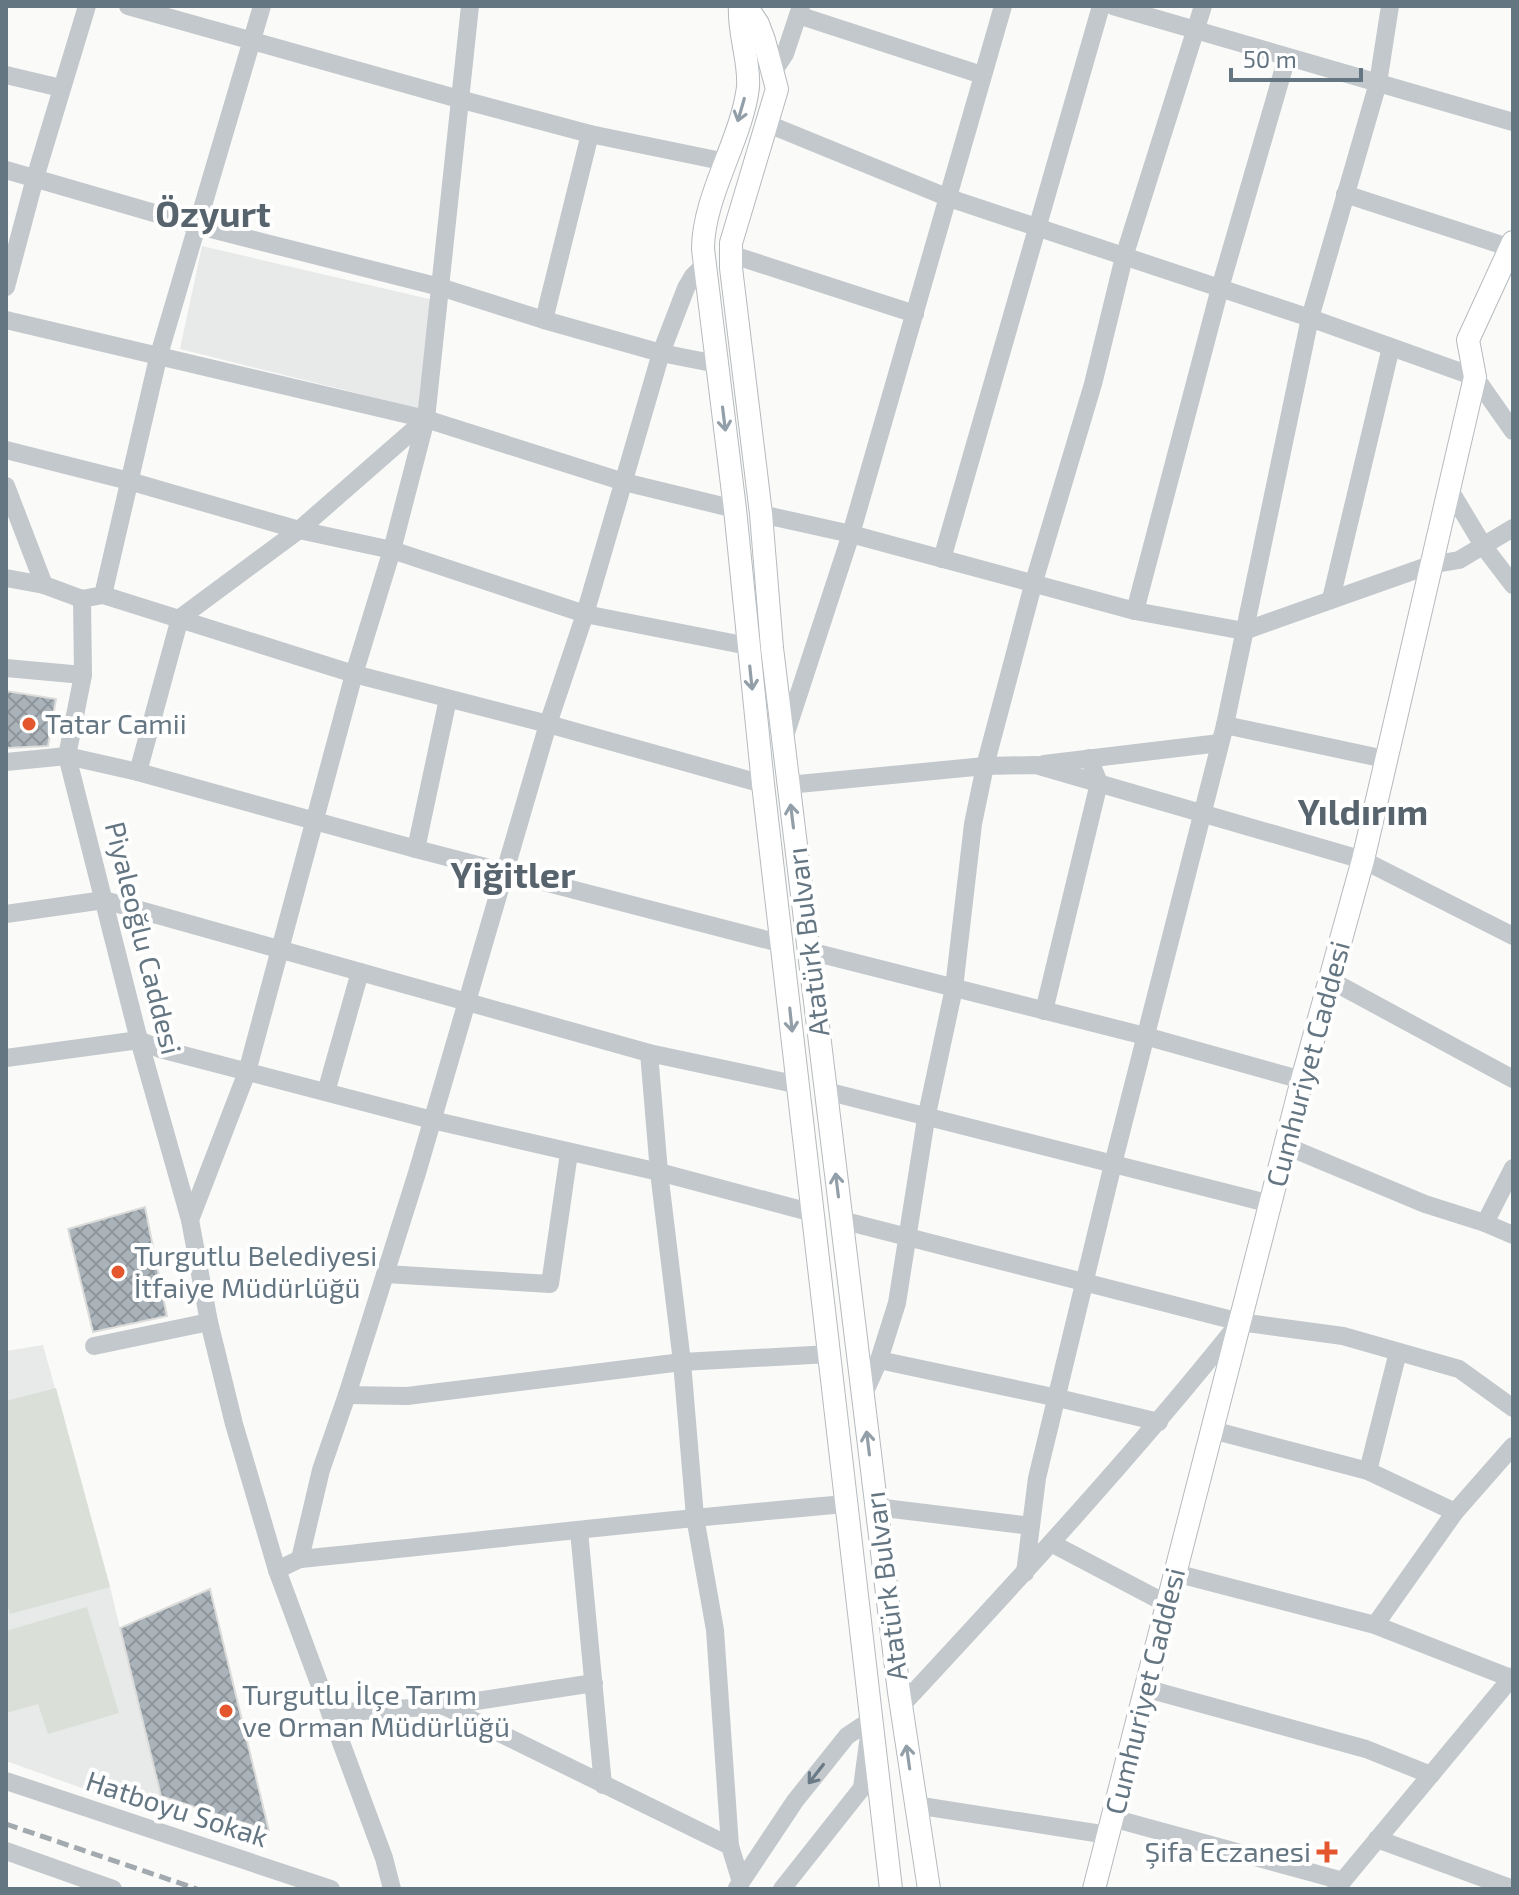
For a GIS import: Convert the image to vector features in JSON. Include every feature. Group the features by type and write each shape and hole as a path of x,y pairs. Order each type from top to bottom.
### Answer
{"main road":[{"name":"Atatürk Bulvarı","path":"743,6 758,24 777,89 730,254 761,514 788,785 841,1220 868,1360 863,1396 901,1706 929,1889"},
{"name":"Atatürk Bulvarı","path":"743,6 741,39 748,79 743,106 703,237 705,264 891,1889"},
{"path":"748,79 773,72"},
{"name":"Cumhuriyet Caddesi","path":"1094,1889 1302,1080 1363,860 1475,377 1468,340 1512,245"},
{"path":"705,264 730,254"},
{"path":"717,364 742,361"},
{"path":"735,509 761,514"},
{"path":"748,646 772,648"},
{"path":"763,784 788,785"},
{"path":"783,944 809,951"},
{"path":"799,1085 826,1091"},
{"path":"813,1213 841,1220"},
{"path":"830,1354 868,1360"},
{"path":"847,1504 876,1507"}],"street":[{"path":"6,287 87,6"},
{"path":"128,6 590,134 726,162"},
{"path":"103,595 158,358 262,6"},
{"path":"190,1220 247,1072 426,419 470,6"},
{"path":"783,741 851,534 1003,6"},
{"path":"942,559 1101,6"},
{"path":"1113,6 1513,122"},
{"path":"1159,1422 1058,1398 868,1360 897,1303 926,1119 954,988 973,824 985,766 1033,585 1093,384 1124,257 1203,6"},
{"path":"1025,1573 1037,1478 1222,734 1310,318 1378,83 1390,6"},
{"path":"773,72 785,54 799,10 982,75"},
{"path":"1135,611 1220,288 1287,57"},
{"path":"6,75 61,88"},
{"path":"768,124 949,198 1310,318 1475,377 1513,431"},
{"path":"544,320 590,134"},
{"path":"6,170 199,226 440,287 661,353 717,364"},
{"path":"1345,194 1512,245"},
{"path":"730,254 915,314"},
{"path":"300,1559 321,1470 386,1274 661,353 686,288 705,264"},
{"path":"6,320 426,419 624,482 735,509"},
{"path":"1331,599 1391,347"},
{"path":"138,772 180,618 299,530 426,419"},
{"path":"6,450 129,481 299,530 392,550 585,614 748,646"},
{"path":"6,486 44,585"},
{"path":"1448,487 1484,547 1513,585"},
{"path":"761,514 851,534 1135,611 1244,631 1430,565 1459,560 1513,528"},
{"path":"6,578 44,585 82,599 103,595 354,674 763,784"},
{"name":"Piyaleoğlu Caddesi","path":"82,599 83,675 67,756 139,1040 190,1220 209,1322 234,1424 277,1570 384,1858 392,1889"},
{"path":"6,668 83,675"},
{"path":"416,849 448,699"},
{"path":"788,785 985,766 1036,765 1222,734 1385,759"},
{"path":"6,762 67,756 138,772 416,849 783,944"},
{"path":"1044,1011 1099,783 1089,758"},
{"path":"1036,765 1363,860 1512,930"},
{"path":"6,914 104,900 649,1053 799,1085"},
{"path":"809,951 1145,1036 1302,1080"},
{"path":"326,1092 360,972"},
{"path":"1330,980 1513,1079"},
{"path":"6,1058 139,1040 160,1049 432,1120 659,1172 813,1213"},
{"path":"649,1053 695,1517 715,1630 730,1846 739,1886"},
{"path":"826,1091 926,1119 1271,1204"},
{"path":"1286,1146 1425,1204 1513,1235"},
{"path":"386,1274 550,1284 569,1153"},
{"path":"1485,1223 1513,1168"},
{"path":"841,1220 1240,1322 1343,1336 1459,1369 1513,1408"},
{"path":"94,1346 209,1322"},
{"path":"901,1706 1159,1422 1240,1322"},
{"path":"1368,1471 1398,1352"},
{"path":"347,1395 407,1396 682,1362 830,1354"},
{"path":"1212,1430 1368,1471 1455,1512"},
{"path":"1375,1625 1455,1512 1513,1446"},
{"path":"277,1570 300,1559 847,1504"},
{"path":"876,1507 1031,1526"},
{"path":"579,1531 603,1785"},
{"path":"1051,1543 1167,1604"},
{"path":"915,1805 1110,1826 1340,1885 1512,1678 1375,1625 1175,1573"},
{"path":"330,1713 444,1706 594,1683"},
{"path":"1144,1688 1366,1749 1431,1775"},
{"path":"444,1706 730,1846"},
{"path":"739,1886 795,1801 847,1736 871,1720"},
{"path":"782,1889 862,1788 871,1720"},
{"name":"Hatboyu Sokak","path":"6,1781 331,1889"},
{"path":"1377,1839 1513,1889"},
{"path":"6,1851 113,1889"}],"shaded area":[{"path":"202,246 442,302 421,409 180,349"},
{"path":"43,1345 110,1587 166,1818 6,1761 6,1351"},
{"path":"56,1388 110,1587 10,1614 6,1599 6,1401"},
{"path":"87,1607 119,1713 48,1734 38,1704 6,1713 6,1631"}],"building":[{"name":"Tatar Camii","path":"6,691 56,699 48,746 6,748"},
{"name":"Turgutlu Belediyesi İtfaiye Müdürlüğü","path":"145,1207 167,1316 93,1332 68,1229"},
{"name":"Turgutlu İlçe Tarım ve Orman Müdürlüğü","path":"210,1589 269,1831 161,1796 120,1628"}],"railway":[{"path":"6,1824 197,1889"}],"place":[{"name":"Tatar Camii","path":"29,724"},
{"name":"Turgutlu Belediyesi İtfaiye Müdürlüğü","path":"118,1272"},
{"name":"Turgutlu İlçe Tarım ve Orman Müdürlüğü","path":"226,1711"},
{"name":"Şifa Eczanesi","path":"1327,1852"}],"district":[{"name":"Özyurt","path":"213,214"},
{"name":"Yıldırım","path":"1363,812"},
{"name":"Yiğitler","path":"513,875"}]}
